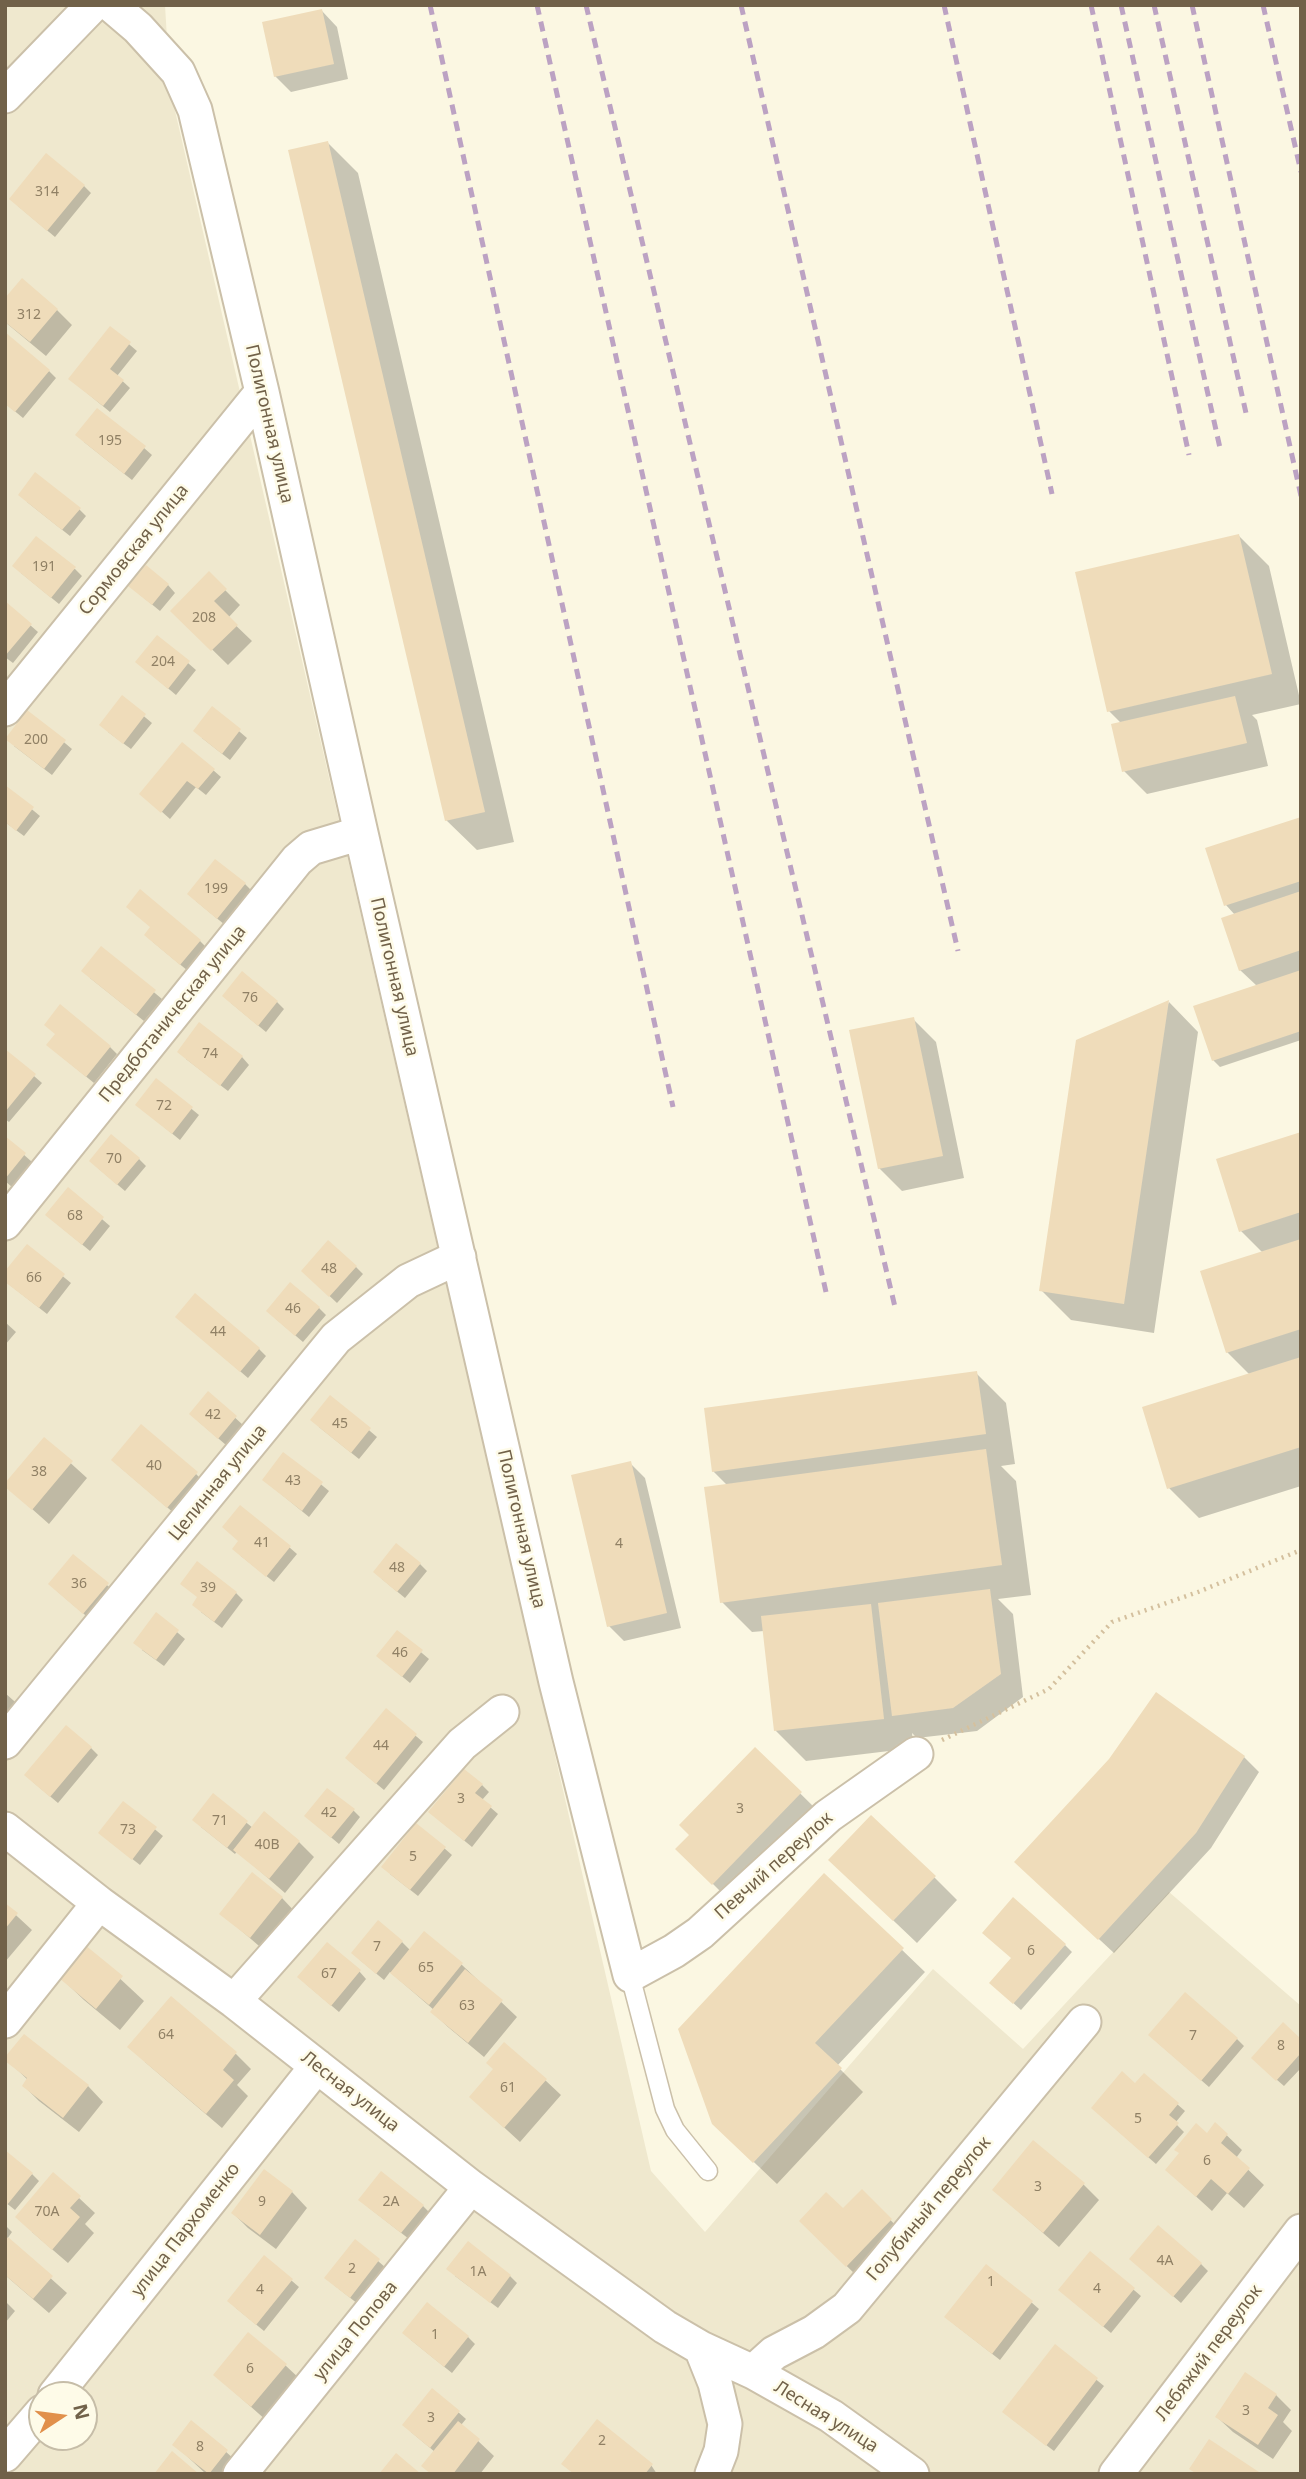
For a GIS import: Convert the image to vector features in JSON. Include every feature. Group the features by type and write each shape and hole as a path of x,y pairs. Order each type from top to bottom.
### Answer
{"street":[{"path":"5,96 93,5"},
{"name":"Полигонная улица","path":"111,5 153,43 178,72 195,110 262,392 360,833 553,1669 630,1975"},
{"name":"Сормовская улица","path":"5,709 262,392"},
{"name":"Предботаническая улица","path":"5,1223 297,860 311,848 360,833"},
{"name":"Целинная улица","path":"5,1742 336,1338 408,1281 459,1257"},
{"path":"234,2001 462,1744 502,1712"},
{"name":"Певчий переулок","path":"630,1975 701,1933 828,1816 916,1754"},
{"name":"Лесная улица","path":"5,1829 99,1903 234,2001 471,2187 665,2328 753,2372 831,2416 912,2474"},
{"path":"5,2021 99,1903"},
{"name":"Голубиный переулок","path":"753,2372 774,2353 814,2332 847,2308 1084,2022"},
{"name":"улица Пархоменко","path":"66,2381 317,2066"},
{"name":"улица Попова","path":"240,2474 471,2187"},
{"name":"Лебяжий переулок","path":"1116,2474 1301,2231"},
{"path":"701,2348 715,2383 725,2424 716,2462"},
{"path":"5,2455 28,2428"}],"lane":[{"path":"630,1975 665,2109 675,2130 708,2171"}],"path":[{"path":"916,1754 1049,1689 1112,1622 1198,1592 1301,1550"}],"shaded area":[{"path":"5,5 165,5 170,89 651,2171 705,2232 933,1969 1023,2049 1169,1892 1301,2006 1301,2474 5,2474"}],"building":[{"path":"322,9 334,64 274,77 262,22"},
{"path":"328,141 485,812 445,821 288,150"},
{"path":"46,153 85,185 47,231 9,199"},
{"path":"22,278 58,309 30,342 5,322 5,298"},
{"path":"110,326 131,342 110,369 124,380 103,406 68,379"},
{"path":"5,332 50,370 15,412 5,404"},
{"path":"97,408 146,446 124,474 75,435"},
{"path":"35,472 81,508 62,530 18,495"},
{"path":"1239,534 1272,674 1107,712 1075,572"},
{"path":"36,536 76,567 51,598 12,566"},
{"path":"146,565 169,584 152,605 128,586"},
{"path":"209,571 227,589 214,601 238,625 211,651 170,611"},
{"path":"5,601 32,624 5,656"},
{"path":"157,635 190,661 168,689 135,662"},
{"path":"122,695 146,714 123,744 99,725"},
{"path":"1235,696 1247,743 1122,772 1111,724"},
{"path":"212,706 241,729 222,754 193,731"},
{"path":"27,710 66,740 44,769 5,739"},
{"path":"182,742 215,769 198,789 187,781 161,813 139,794"},
{"path":"5,785 34,807 16,831 5,822"},
{"path":"1301,817 1301,881 1224,906 1205,848"},
{"path":"215,859 246,883 217,919 187,894"},
{"path":"140,889 201,940 180,965 144,935 150,927 126,907"},
{"path":"1301,891 1301,950 1239,971 1221,918"},
{"path":"101,946 156,990 136,1015 81,971"},
{"path":"1301,970 1301,1031 1212,1061 1193,1006"},
{"path":"242,971 278,1001 258,1026 222,996"},
{"path":"1169,1000 1124,1304 1039,1291 1076,1040"},
{"path":"60,1004 111,1046 86,1077 46,1045 55,1034 44,1025"},
{"path":"914,1017 943,1156 878,1169 849,1030"},
{"path":"199,1022 243,1056 220,1086 177,1052"},
{"path":"5,1049 36,1074 5,1112"},
{"path":"156,1078 193,1107 172,1134 135,1105"},
{"path":"1301,1132 1301,1212 1239,1232 1216,1159"},
{"path":"111,1134 140,1158 117,1185 89,1161"},
{"path":"5,1136 26,1153 5,1179"},
{"path":"68,1187 104,1217 82,1245 45,1215"},
{"path":"1301,1239 1301,1329 1226,1353 1200,1271"},
{"path":"328,1240 357,1266 329,1297 301,1271"},
{"path":"27,1244 65,1274 39,1308 5,1282 5,1271"},
{"path":"290,1282 320,1307 295,1336 266,1311"},
{"path":"195,1293 260,1348 240,1372 175,1317"},
{"path":"1301,1357 1301,1447 1167,1489 1142,1407"},
{"path":"977,1371 986,1434 712,1472 704,1408"},
{"path":"208,1391 237,1416 218,1439 189,1414"},
{"path":"330,1395 371,1428 351,1453 310,1420"},
{"path":"141,1424 198,1472 167,1508 111,1460"},
{"path":"44,1437 73,1461 32,1510 5,1487 5,1483"},
{"path":"986,1449 1002,1565 720,1603 704,1487"},
{"path":"283,1452 323,1482 302,1511 262,1480"},
{"path":"631,1461 667,1613 607,1627 571,1475"},
{"path":"240,1505 291,1546 266,1577 232,1549 238,1541 222,1527"},
{"path":"396,1543 421,1563 397,1592 373,1572"},
{"path":"73,1554 109,1583 83,1614 48,1584"},
{"path":"197,1561 237,1592 214,1622 192,1605 197,1597 180,1584"},
{"path":"990,1589 1001,1674 953,1708 892,1716 878,1603"},
{"path":"871,1604 884,1719 774,1731 761,1616"},
{"path":"156,1612 179,1630 156,1660 133,1643"},
{"path":"397,1630 423,1650 402,1677 376,1656"},
{"path":"1156,1692 1245,1756 1196,1833 1098,1940 1014,1862 1109,1759"},
{"path":"386,1708 417,1734 376,1784 345,1758"},
{"path":"66,1725 92,1747 50,1797 24,1775"},
{"path":"755,1747 802,1792 712,1885 675,1849 689,1835 679,1825"},
{"path":"464,1769 483,1784 475,1793 492,1806 464,1841 428,1812"},
{"path":"327,1788 355,1809 331,1838 304,1816"},
{"path":"213,1793 248,1821 227,1848 192,1820"},
{"path":"123,1801 157,1827 132,1860 98,1833"},
{"path":"264,1811 300,1841 269,1879 233,1850"},
{"path":"871,1815 936,1876 893,1921 828,1860"},
{"path":"416,1823 446,1847 410,1890 381,1867"},
{"path":"252,1872 283,1897 250,1938 219,1914"},
{"path":"824,1873 904,1948 815,2043 842,2068 753,2163 712,2124 678,2029"},
{"path":"1013,1897 1066,1944 1013,2004 989,1983 1011,1958 982,1933"},
{"path":"5,1903 18,1913 5,1929"},
{"path":"378,1920 403,1941 376,1974 351,1953"},
{"path":"424,1931 463,1963 429,2005 390,1973"},
{"path":"327,1942 361,1970 331,2006 297,1977"},
{"path":"85,1945 123,1976 96,2009 59,1978"},
{"path":"465,1969 503,2000 468,2043 430,2012"},
{"path":"1185,1992 1238,2038 1201,2081 1148,2035"},
{"path":"171,1996 237,2052 223,2070 234,2080 206,2114 127,2047"},
{"path":"1283,2022 1301,2039 1301,2053 1276,2081 1251,2058"},
{"path":"24,2034 89,2085 63,2118 22,2086 27,2078 5,2061 5,2057"},
{"path":"504,2042 547,2079 504,2128 469,2097 493,2069 486,2063"},
{"path":"1122,2071 1135,2083 1144,2073 1179,2103 1169,2115 1179,2123 1148,2158 1091,2108"},
{"path":"1215,2122 1228,2134 1221,2143 1250,2168 1228,2194 1211,2179 1196,2197 1165,2170 1179,2153 1174,2150 1196,2123 1207,2133"},
{"path":"1033,2140 1085,2183 1043,2233 992,2190"},
{"path":"5,2150 33,2173 7,2205 5,2203"},
{"path":"264,2169 293,2191 260,2235 231,2213"},
{"path":"381,2171 424,2205 401,2233 358,2200"},
{"path":"53,2172 81,2196 70,2208 80,2217 52,2250 15,2217"},
{"path":"862,2189 892,2219 846,2267 799,2221 826,2192 843,2208"},
{"path":"1158,2225 1202,2263 1173,2297 1129,2259"},
{"path":"8,2237 53,2276 33,2299 5,2275 5,2241"},
{"path":"355,2239 380,2259 350,2298 324,2278"},
{"path":"468,2241 511,2275 490,2303 446,2269"},
{"path":"1090,2251 1135,2288 1103,2327 1058,2290"},
{"path":"264,2255 293,2279 256,2325 227,2301"},
{"path":"986,2264 1033,2301 992,2354 944,2317"},
{"path":"427,2302 469,2336 444,2367 402,2333"},
{"path":"248,2332 287,2364 251,2407 213,2375"},
{"path":"1055,2344 1098,2378 1046,2446 1002,2412"},
{"path":"1245,2372 1277,2394 1268,2408 1278,2415 1258,2445 1215,2417"},
{"path":"432,2388 460,2411 430,2448 402,2425"},
{"path":"597,2419 653,2464 645,2474 574,2474 561,2464"},
{"path":"191,2420 228,2450 209,2474 172,2445"},
{"path":"458,2421 480,2439 453,2474 431,2474 421,2466"},
{"path":"1209,2439 1262,2474 1197,2474 1189,2469"},
{"path":"172,2451 199,2474 154,2474"},
{"path":"396,2453 421,2474 379,2474"}],"railway":[{"path":"430,5 673,1107"},
{"path":"537,5 826,1292"},
{"path":"586,5 895,1307"},
{"path":"741,5 958,951"},
{"path":"944,5 1052,494"},
{"path":"1091,5 1189,455"},
{"path":"1121,5 1220,448"},
{"path":"1154,5 1246,413"},
{"path":"1192,5 1301,496"},
{"path":"1263,5 1301,172"}]}
